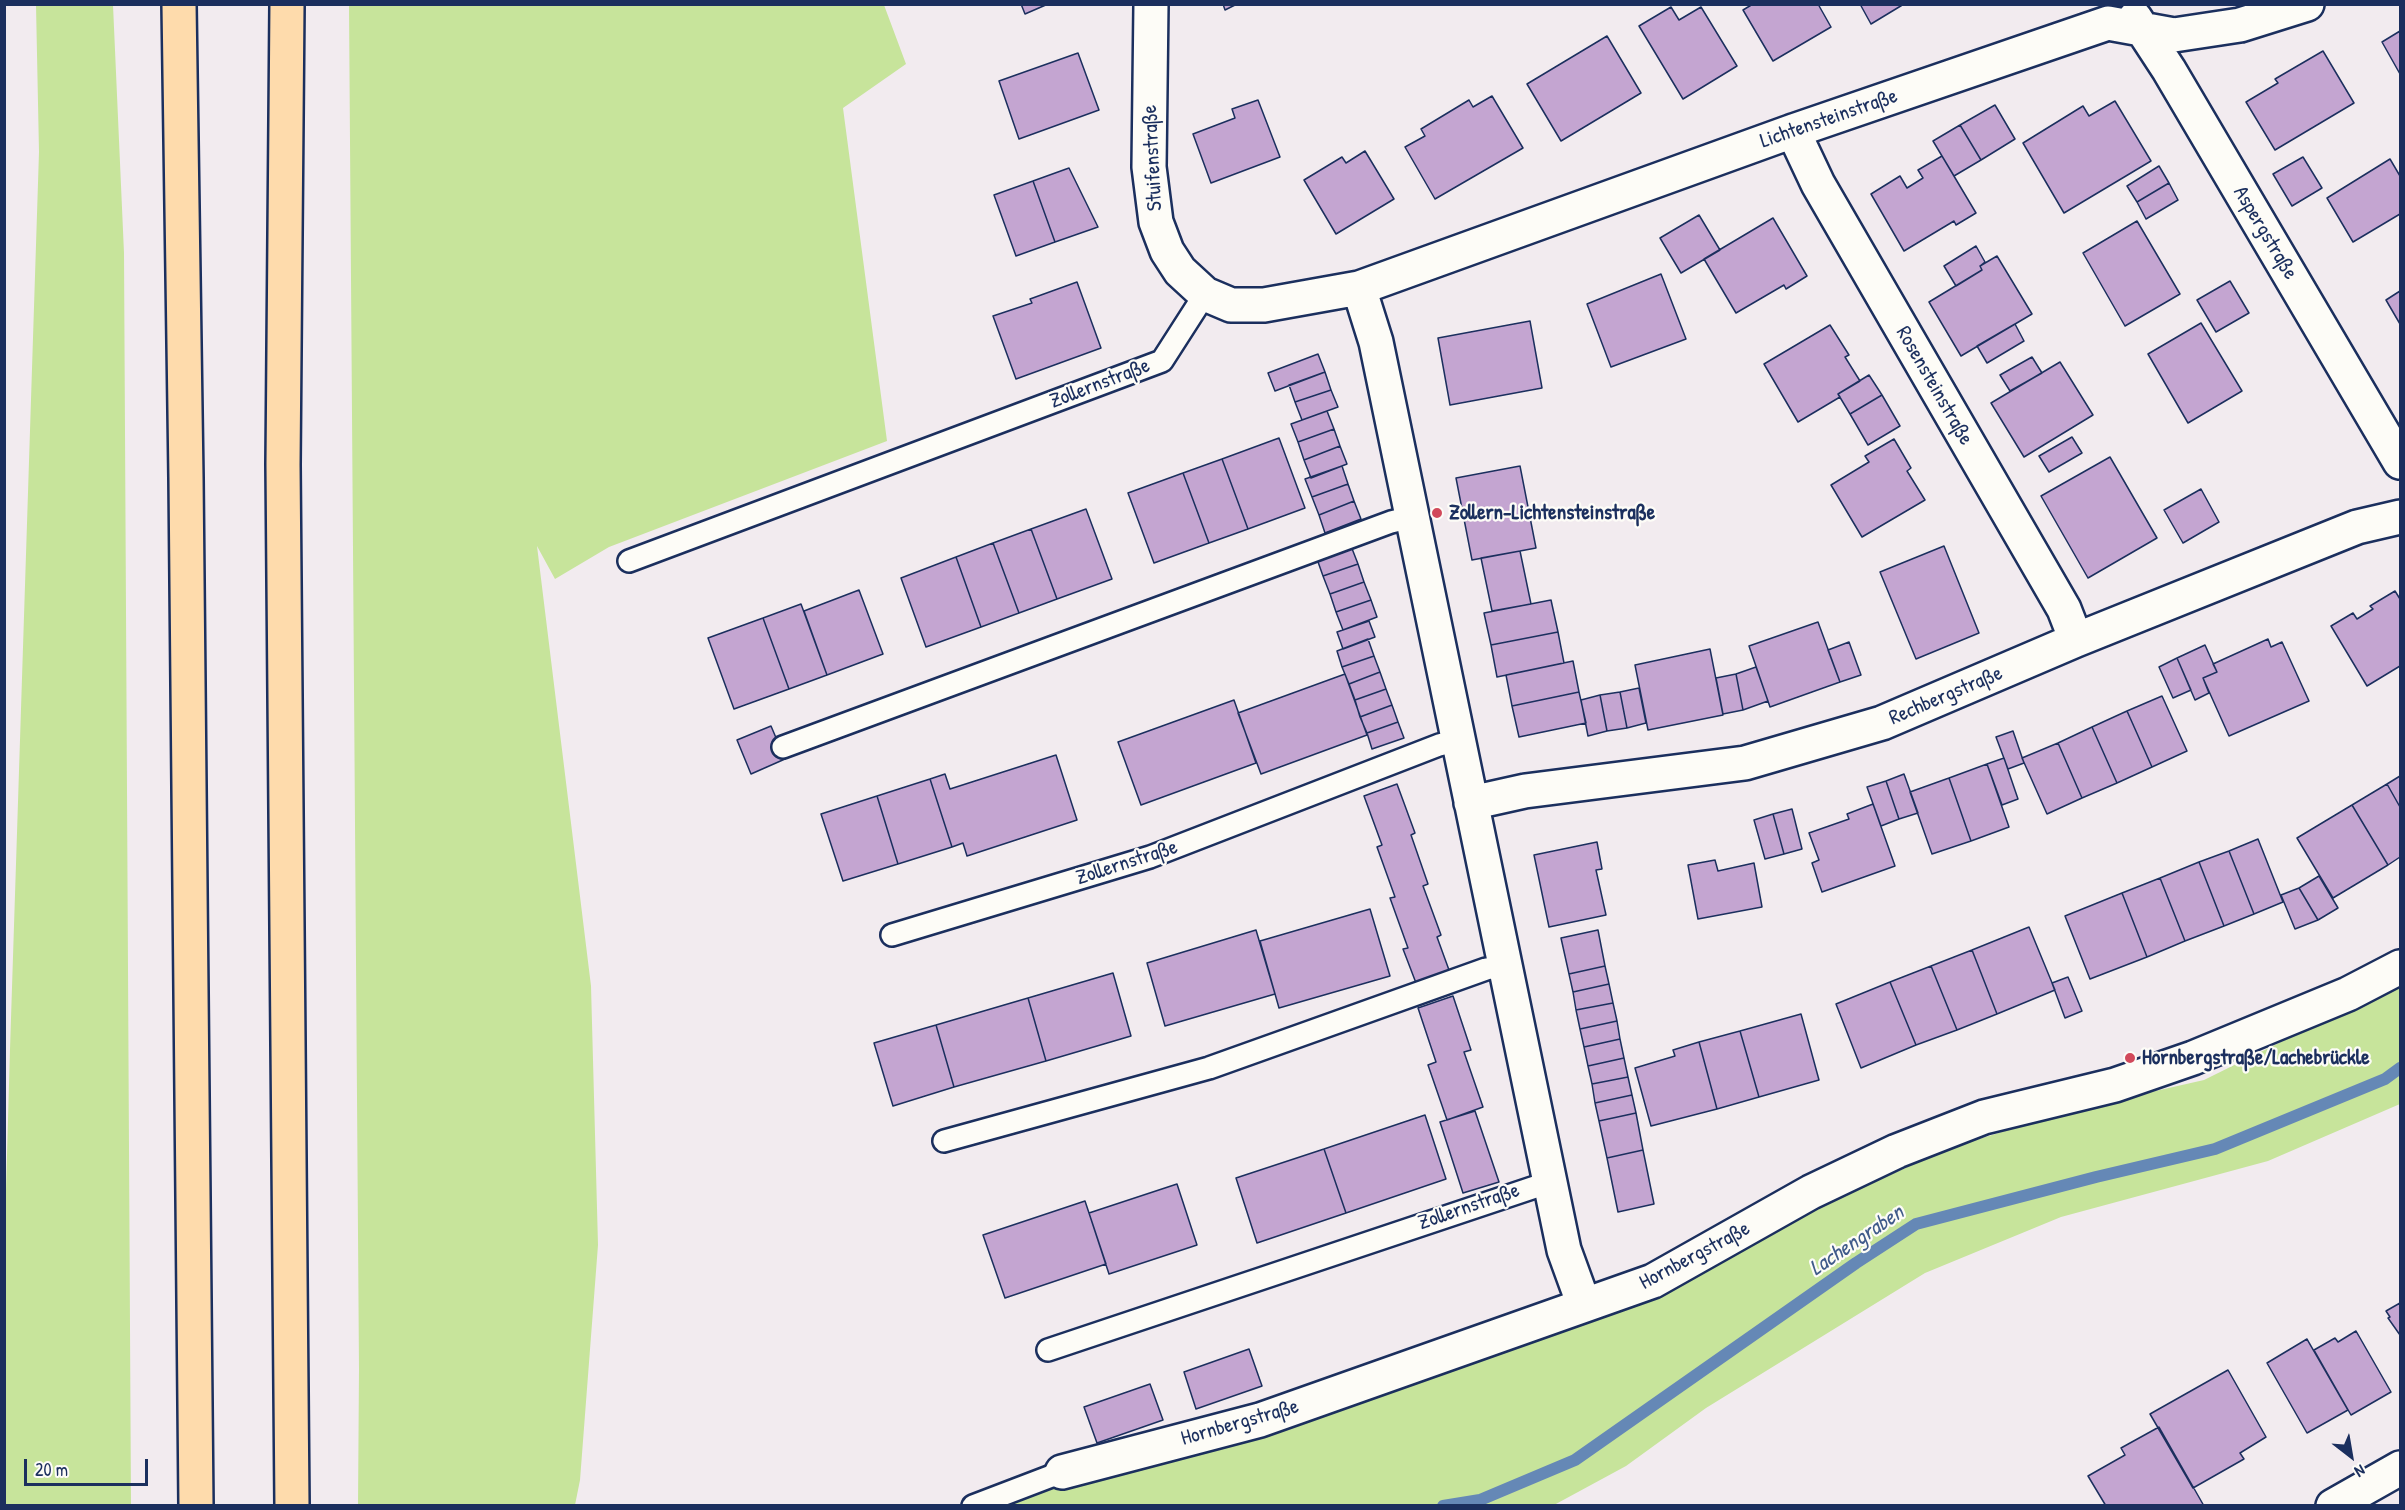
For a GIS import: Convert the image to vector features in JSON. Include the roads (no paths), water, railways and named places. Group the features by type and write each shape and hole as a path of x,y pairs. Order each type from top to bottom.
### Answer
{"highway":[{"path":"179,4 187,502 196,1506"},
{"path":"287,4 283,464 292,1506"}],"street":[{"name":"Stuifenstraße","path":"1151,4 1149,167 1156,222 1167,251 1180,271 1205,294"},
{"name":"Lichtensteinstraße","path":"1359,288 1793,130 2108,23 2135,17 2174,36 2240,25 2307,4"},
{"name":"Aspergstraße","path":"2135,17 2169,70 2400,462"},
{"name":"Rosensteinstraße","path":"1793,130 1818,184 2064,609 2076,640"},
{"path":"1205,294 1231,305 1264,305 1359,288"},
{"name":"Zollernstraße","path":"1359,288 1376,342 1564,1251 1584,1305"},
{"name":"Rechbergstraße","path":"1472,802 1525,791 1745,763 1882,723 2076,640 2357,527 2400,517"},
{"name":"Hornbergstraße","path":"1062,1472 1260,1420 1661,1277 1811,1192 1897,1150 1984,1117 2115,1085 2193,1058 2348,994 2400,967"},
{"path":"2333,1506 2400,1468"}],"lane":[{"name":"Zollernstraße","path":"628,561 1162,361 1205,294"},
{"path":"783,747 1391,522 1412,517"},
{"name":"Zollernstraße","path":"892,935 1150,857 1439,745 1458,740"},
{"path":"944,1142 1209,1068 1486,969 1505,966"},
{"name":"Zollernstraße","path":"1048,1350 1550,1182"},
{"name":"Hornbergstraße","path":"973,1506 1062,1472"}],"waterway":[{"name":"Lachengraben","path":"1443,1506 1480,1500 1575,1460 1856,1263 1916,1224 2215,1149 2385,1079 2400,1068"}],"place":[{"name":"Zollern-Lichtensteinstraße","path":"1437,513"},
{"name":"Hornbergstraße/Lachebrückle","path":"2130,1058"}]}
